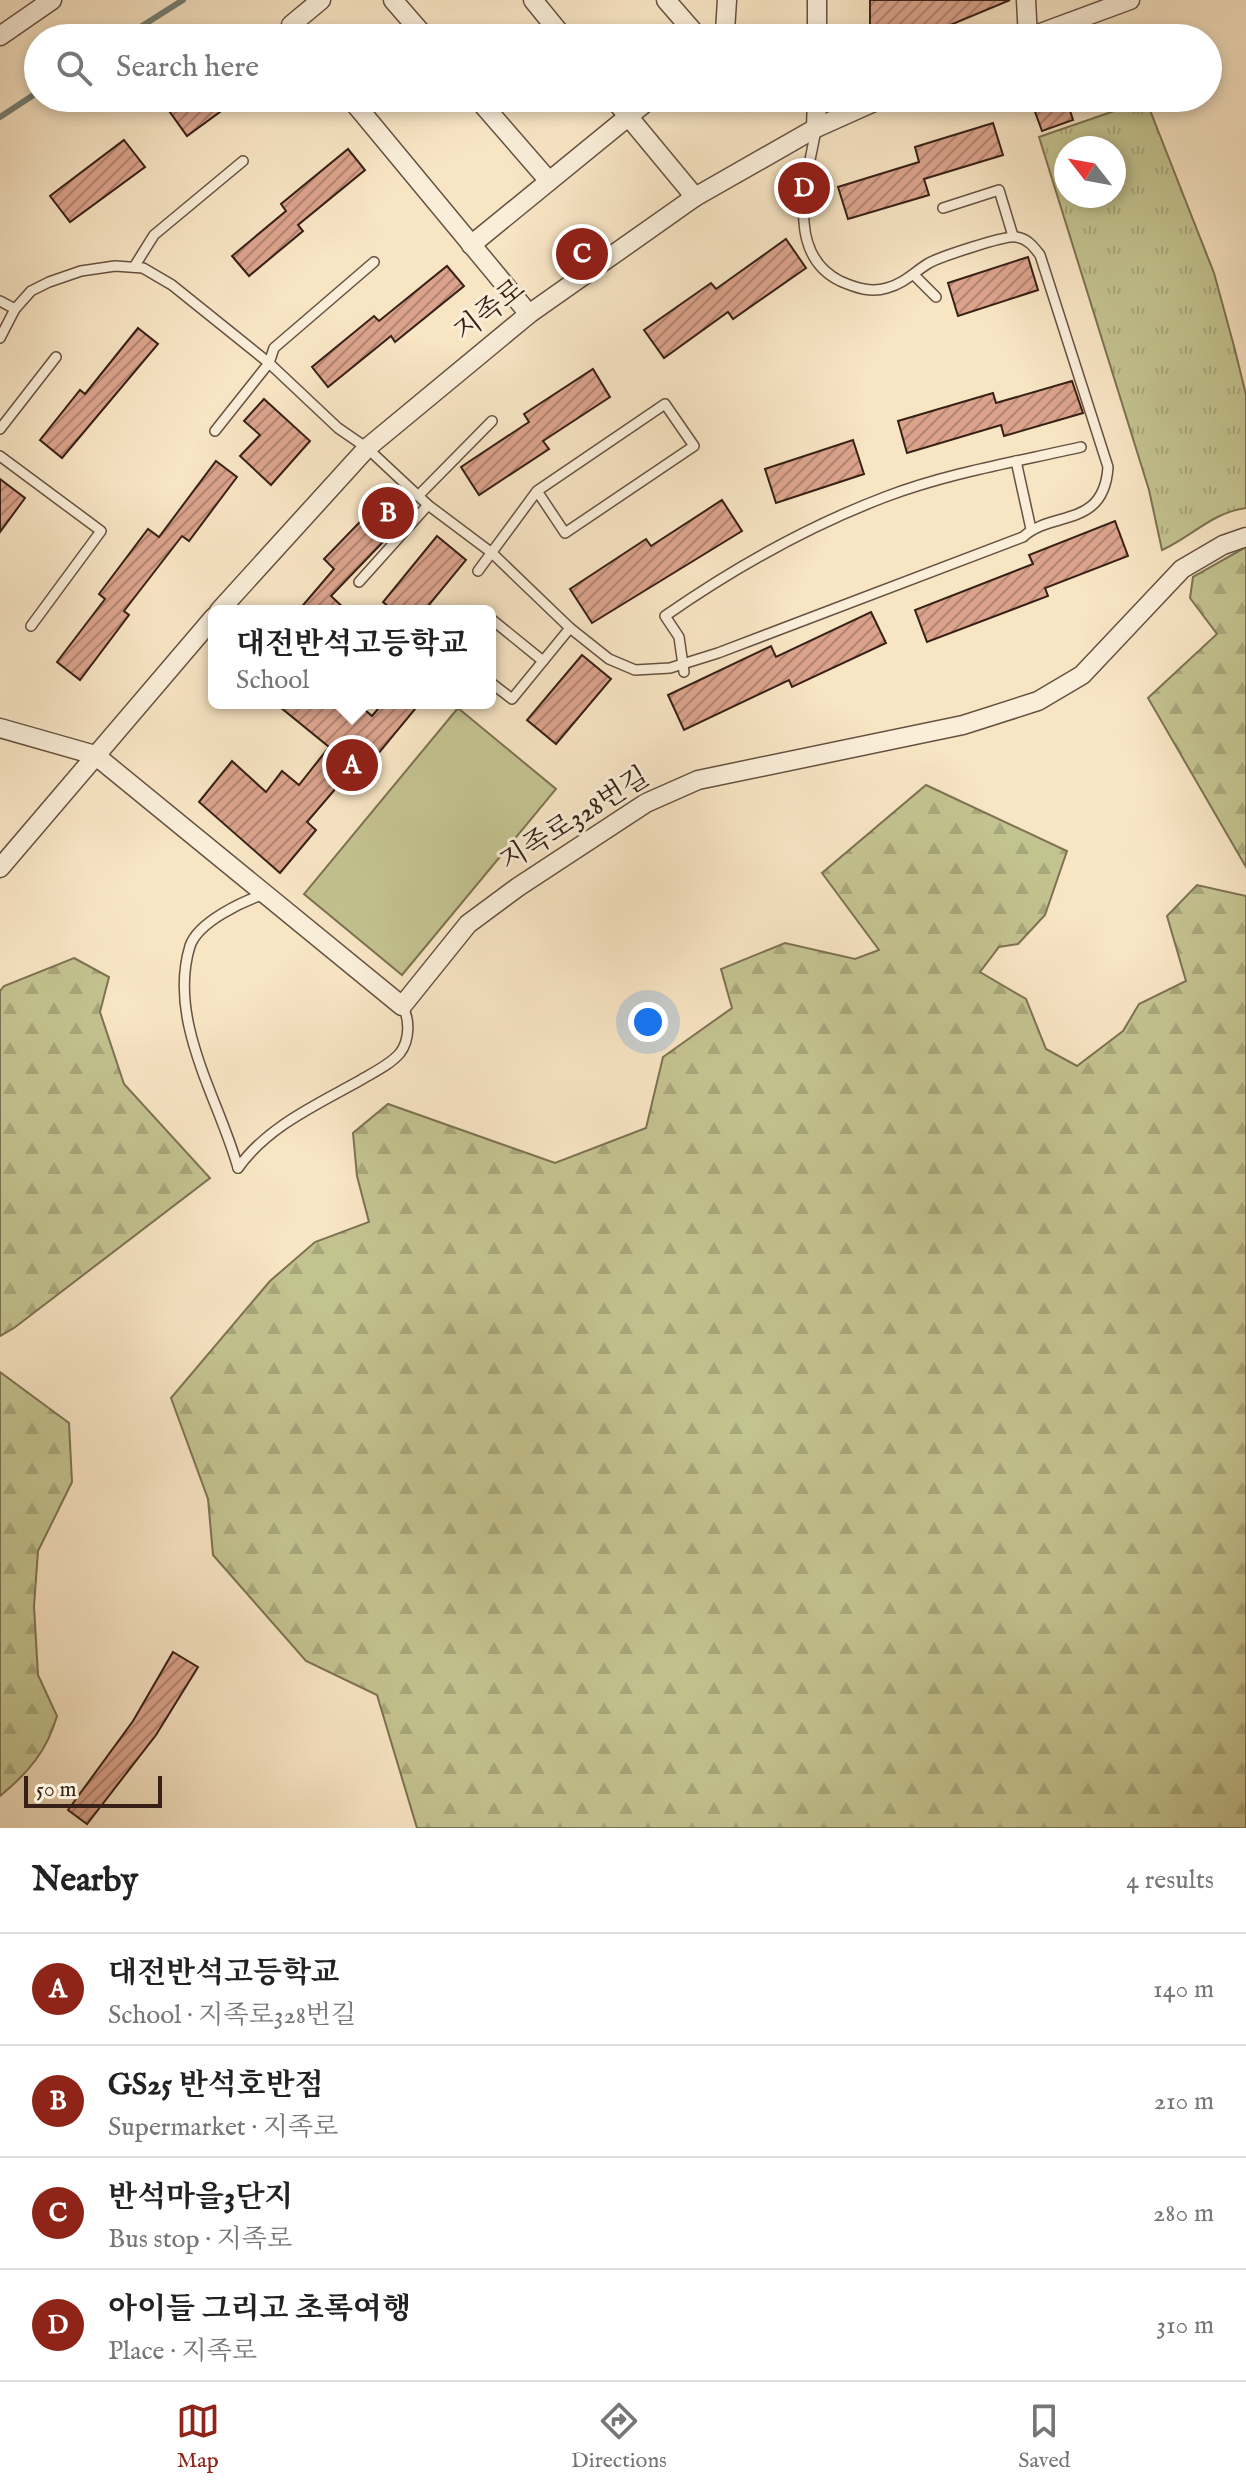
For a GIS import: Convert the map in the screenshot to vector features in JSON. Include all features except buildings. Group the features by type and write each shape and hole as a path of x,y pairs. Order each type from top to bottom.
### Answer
{"street":[{"path":"0,36 52,0"},
{"path":"292,24 321,0"},
{"path":"393,0 414,24"},
{"path":"533,0 553,24"},
{"path":"666,0 687,24"},
{"path":"725,24 727,0"},
{"path":"817,0 817,24"},
{"path":"1026,0 1027,24"},
{"path":"1065,24 1130,0"},
{"path":"362,112 529,314"},
{"path":"489,112 549,181"},
{"path":"625,112 695,197"},
{"path":"471,245 634,112"},
{"path":"816,128 817,112"},
{"name":"지족로","path":"224,605 367,448 529,314 695,197 816,128 852,112"},
{"name":"지족로328번길","path":"402,1006 468,924 518,887 646,803 698,780 963,725 1038,701 1082,675 1182,569 1223,545 1246,537"},
{"path":"0,868 208,624"},
{"path":"0,728 95,755 402,1006"}],"lane":[{"path":"0,338 15,309 31,291 81,271 143,268 172,285 269,363 338,428 367,448 428,505 492,553 570,628 609,659 635,670 683,668 1023,537 1031,529 1050,526 1090,508 1107,482 1108,467 1040,255 1029,241 1013,236 929,263 915,276 885,289 871,291 834,277 820,265 804,227 803,202 816,128"},
{"path":"134,267 154,235 243,161"},
{"path":"943,208 999,190 1013,236"},
{"path":"215,431 269,363 274,348 374,262"},
{"path":"915,276 936,297"},
{"path":"0,301 15,309"},
{"path":"0,429 56,357"},
{"path":"478,571 537,491 665,404 694,446 565,533 537,491"},
{"path":"418,496 492,421"},
{"path":"683,668 679,637 665,616 710,584 783,542 885,497 1016,461 1081,447"},
{"path":"0,456 101,531 31,626"},
{"path":"1016,461 1031,529"},
{"path":"359,582 428,505"},
{"path":"496,623 543,661"},
{"path":"496,687 512,699 570,628"},
{"path":"265,894 201,930 191,945 186,991 189,1024 238,1168 279,1126 376,1071 400,1052 408,1031 402,1006"}],"green space":[{"path":"1111,112 1151,112 1214,273 1246,395 1246,508 1223,514 1162,550 1149,490 1061,208 1126,208 1126,136 1054,136 1054,185 1039,137"},
{"path":"1246,547 1246,867 1148,698 1217,634 1190,598 1193,577"},
{"path":"457,709 556,789 402,975 304,894"},
{"path":"926,785 1067,851 1045,915 1018,944 999,947 980,972 1026,999 1046,1049 1077,1066 1123,1031 1139,1004 1186,981 1167,916 1197,885 1246,896 1246,1828 417,1828 377,1695 306,1661 213,1555 208,1499 171,1398 270,1281 315,1242 369,1222 357,1176 353,1133 388,1104 555,1163 646,1128 663,1057 732,1008 721,969 785,943 855,959 879,950 822,873"},
{"path":"74,958 109,977 100,1012 124,1084 210,1178 0,1336 0,991 4,986"},
{"path":"0,1372 69,1423 72,1482 38,1551 34,1606 38,1675 57,1716 48,1740 35,1760 0,1796"}],"waterway":[{"path":"145,24 183,0"},
{"path":"0,117 24,101"}],"place":[{"name":"아이들 그리고 초록여행","path":"804,188"},
{"name":"반석마을3단지","path":"582,254"},
{"name":"GS25 반석호반점","path":"388,513"},
{"name":"대전반석고등학교","path":"352,765"}]}
